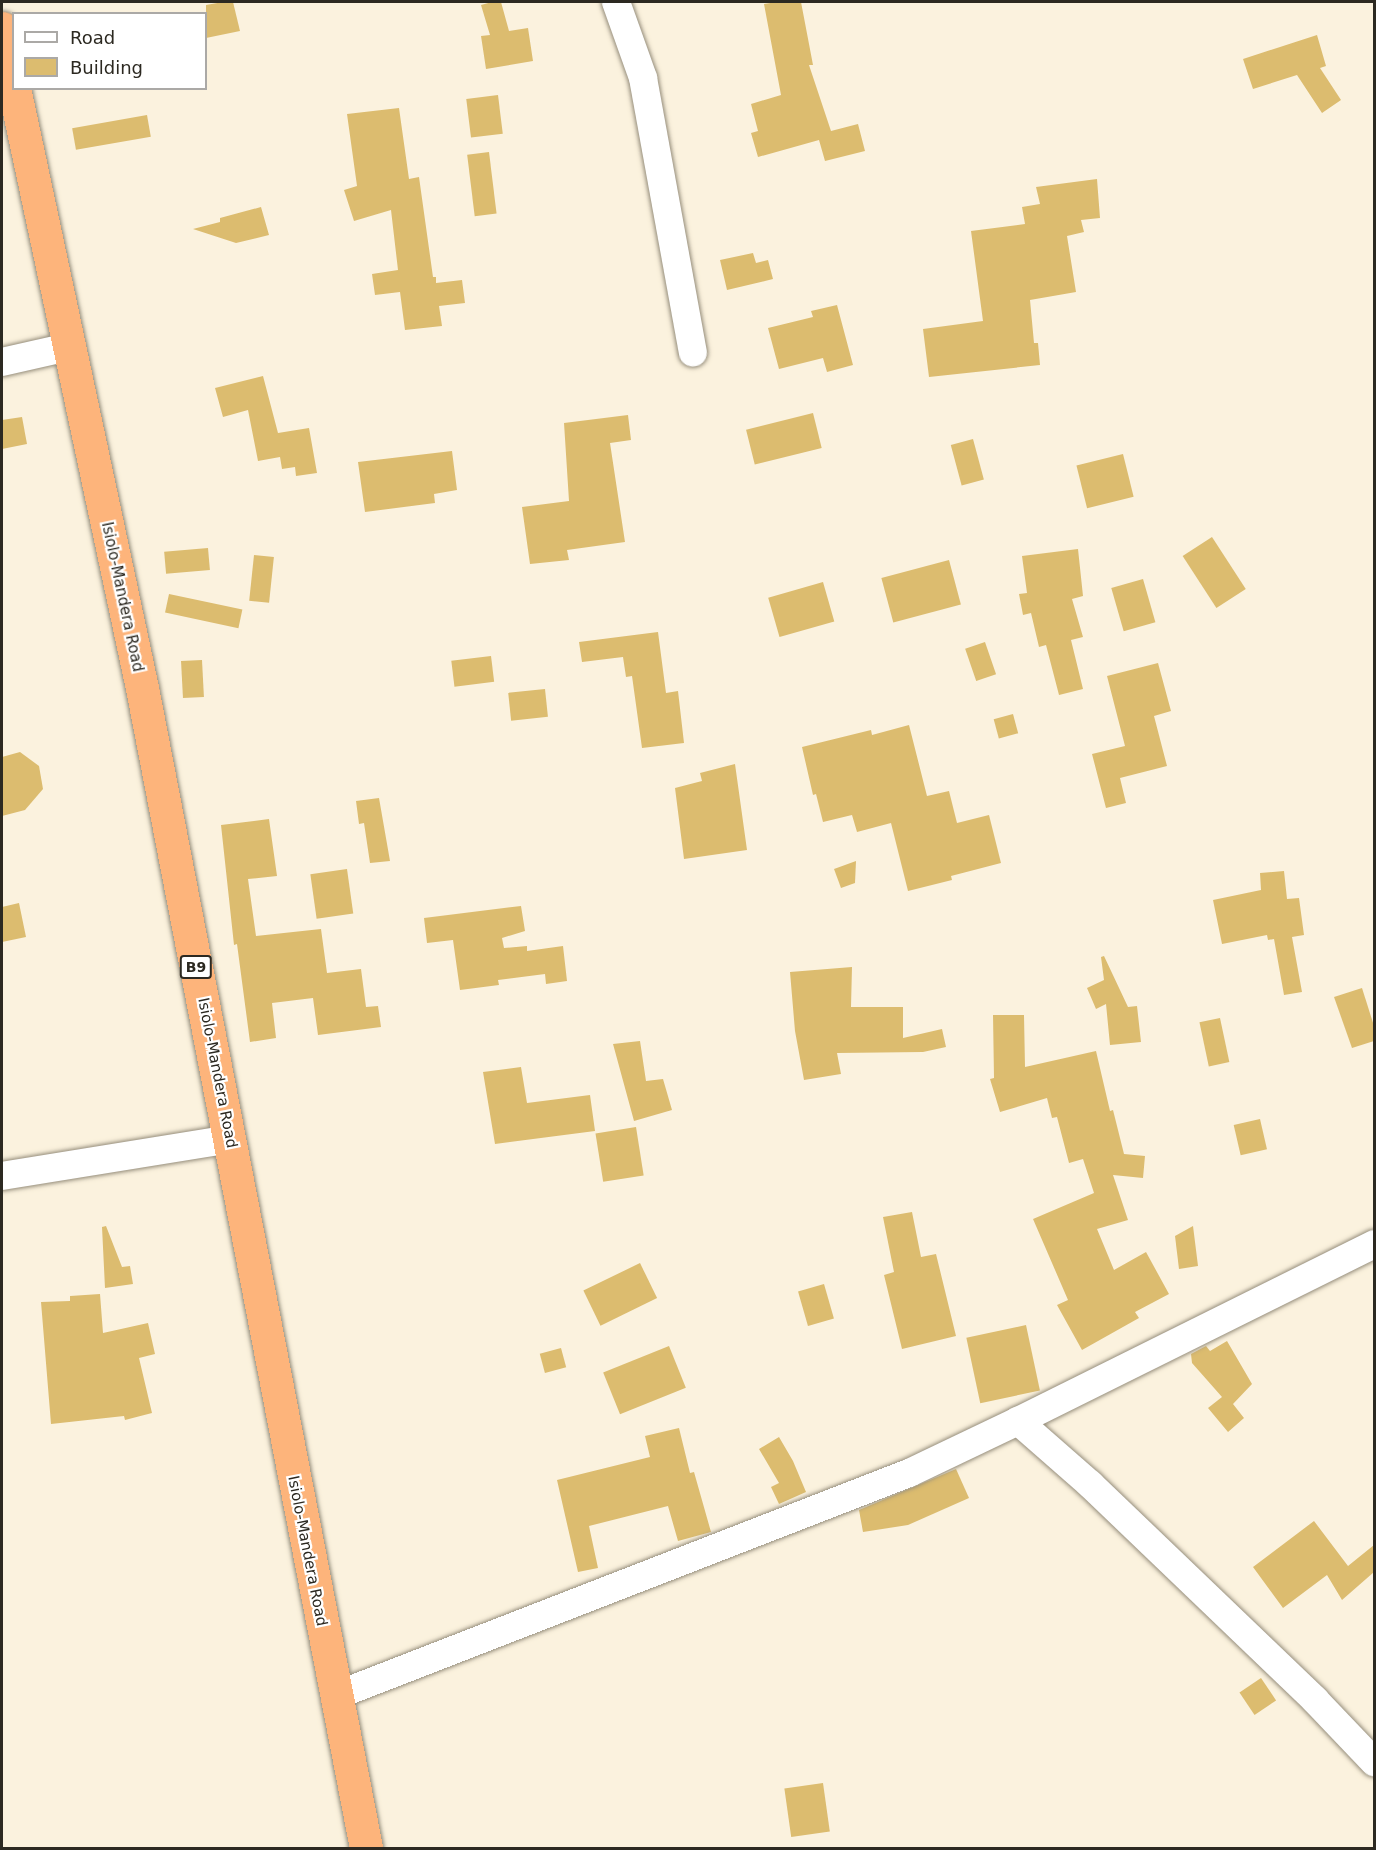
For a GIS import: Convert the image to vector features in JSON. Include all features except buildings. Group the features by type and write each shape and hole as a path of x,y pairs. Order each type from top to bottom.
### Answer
{"highway":[{"name":"Isiolo-Mandera Road","path":"2,28 10,83 142,688 366,1848"}],"street":[{"path":"616,2 643,78 693,352"},
{"path":"2,362 68,347"},
{"path":"2,1176 230,1139"},
{"path":"335,1696 909,1473 1018,1422 1374,1244"},
{"path":"1018,1422 1098,1492 1315,1700 1374,1762"}]}
